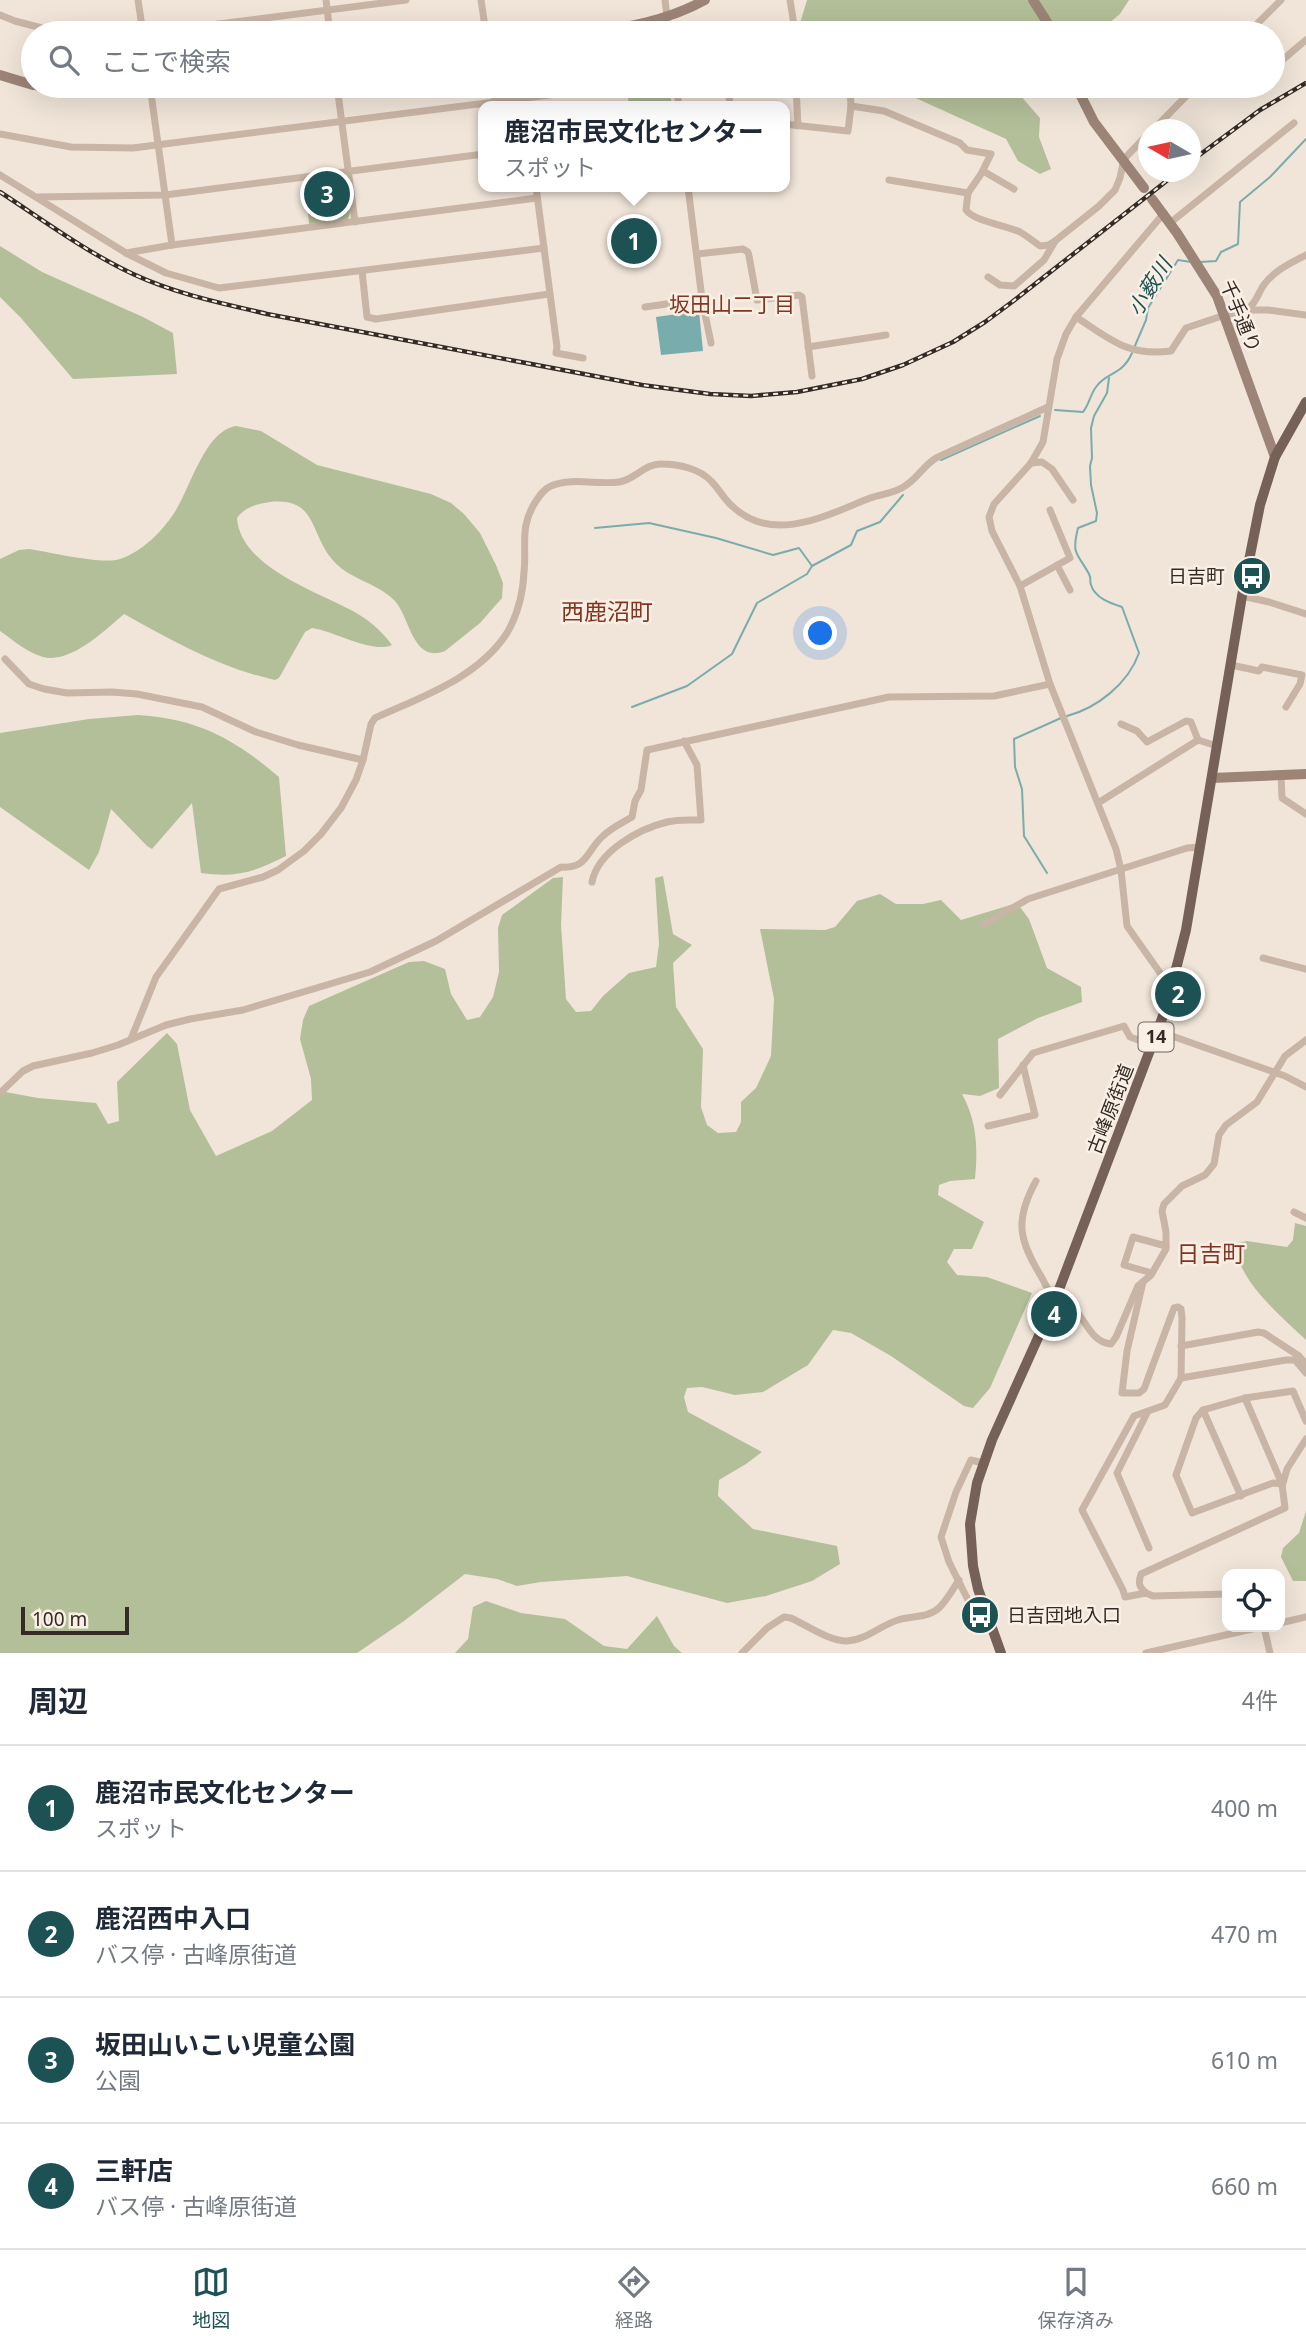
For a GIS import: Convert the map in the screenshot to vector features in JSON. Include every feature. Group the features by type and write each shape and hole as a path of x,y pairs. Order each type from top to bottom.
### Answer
{"main road":[{"name":"古峰原街道","path":"1001,1653 973,1566 970,1524 975,1493 983,1463 1055,1300 1173,986 1212,778 1242,596 1264,489 1275,457 1306,402"}],"street":[{"path":"138,0 143,21"},
{"path":"326,0 328,21"},
{"path":"240,21 405,0"},
{"path":"481,0 484,21"},
{"path":"664,0 668,21"},
{"path":"650,21 705,0"},
{"path":"790,0 793,21"},
{"path":"1033,0 1046,21"},
{"path":"1260,21 1281,0"},
{"path":"0,15 21,23"},
{"path":"1285,58 1306,40"},
{"path":"0,75 21,81"},
{"path":"152,98 172,245"},
{"path":"339,98 355,222"},
{"path":"516,101 536,98"},
{"path":"796,98 797,126"},
{"path":"790,125 848,131 851,98"},
{"path":"1082,98 1094,122 1144,188"},
{"path":"1164,119 1184,98"},
{"path":"0,134 71,147 133,148 478,106"},
{"path":"851,106 884,111 960,143 967,150 991,154 968,193 967,210 974,217 1023,233 1040,246 1049,245 1056,240 1115,190 1124,159 1138,145"},
{"path":"1170,223 1294,123"},
{"path":"37,197 165,195 478,155"},
{"path":"983,171 1014,189"},
{"path":"0,175 126,253 166,273 219,288 544,248"},
{"path":"889,180 968,193"},
{"path":"536,192 556,353 583,358"},
{"path":"689,192 702,299 711,343"},
{"path":"126,253 537,198"},
{"name":"千手通り","path":"1152,199 1206,276 1225,315 1275,457"},
{"path":"1164,213 1076,317 1066,334 1057,359 1043,442 1031,463 994,503 989,517 992,531 1020,586 1050,684 1116,849 1127,926 1163,977 1173,986"},
{"path":"988,277 1000,285 1014,286 1044,260 1056,240"},
{"path":"697,254 737,248 748,252 757,300 799,295 802,297 812,376"},
{"path":"1247,310 1257,301 1264,285 1286,265 1306,255"},
{"path":"362,271 367,317 376,319 550,295"},
{"path":"645,307 702,299"},
{"path":"1076,317 1118,344 1151,353 1171,351 1186,328 1225,315 1247,310 1277,310 1306,315"},
{"path":"808,347 886,335"},
{"path":"131,1039 156,977 219,889 278,870 304,851 341,808 356,780 375,718 448,684 484,659 506,635 517,614 521,597 525,570 525,524 545,489 561,483 623,482 651,465 682,466 710,480 730,505 744,516 757,522 785,526 821,518 903,488 924,465 936,458 1048,407"},
{"path":"1031,463 1042,462 1052,469 1073,500"},
{"path":"1020,586 1070,558 1050,510"},
{"path":"1057,565 1070,590"},
{"path":"1242,596 1306,614"},
{"path":"5,659 29,684 44,689 67,693 124,693 202,707 256,732 363,760"},
{"path":"1231,665 1259,671 1262,667 1302,674 1300,684 1286,707"},
{"path":"0,1093 23,1071 33,1066 92,1054 178,1022 243,1010 370,972 436,941 561,867 574,868 584,861 604,834 632,817 647,750 889,697 994,696 1050,684"},
{"path":"1121,724 1137,731 1147,743 1186,721 1191,722 1198,740"},
{"path":"1098,803 1198,740 1217,746"},
{"path":"593,882 599,863 612,851 644,831 669,821 701,820 697,765 684,741"},
{"path":"1212,778 1306,774"},
{"path":"1281,775 1282,798 1306,814"},
{"path":"983,925 1028,899 1187,848 1199,847"},
{"path":"1263,958 1306,969"},
{"path":"1000,1095 1033,1053 1124,1026 1130,1037 1153,1045"},
{"path":"1158,1031 1274,1072 1306,1087"},
{"path":"1036,1181 1027,1198 1021,1233 1035,1267 1055,1300 1077,1312 1094,1337 1111,1343 1138,1286 1152,1273 1166,1246 1167,1232 1162,1211 1164,1204 1182,1186 1205,1175 1214,1164 1219,1135 1226,1125 1257,1102 1285,1056 1306,1040"},
{"path":"988,1126 1035,1115 1023,1065"},
{"path":"1294,1212 1306,1217"},
{"path":"1152,1273 1124,1265 1133,1237 1166,1246"},
{"path":"1143,1282 1127,1351 1122,1393 1139,1393 1144,1389 1174,1308 1178,1307 1181,1309 1182,1318 1181,1378 1165,1405 1134,1416 1082,1510 1125,1597 1146,1593"},
{"path":"1181,1346 1258,1332 1264,1333 1299,1356 1306,1364"},
{"path":"1181,1378 1286,1360 1295,1360 1306,1373"},
{"path":"1282,1484 1273,1483 1192,1513 1176,1475 1196,1418 1203,1410 1245,1398 1293,1391 1306,1421"},
{"path":"1222,1594 1153,1596 1140,1588 1139,1581 1141,1574 1285,1508 1282,1484 1245,1398"},
{"path":"1203,1410 1241,1496"},
{"path":"1147,1413 1117,1473 1149,1548"},
{"path":"1282,1484 1287,1469 1306,1439"},
{"path":"983,1463 971,1460 956,1492 941,1537 949,1562 968,1600 985,1610"},
{"path":"742,1653 767,1628 784,1617 833,1638 848,1641 865,1636 896,1620 934,1612 959,1580"},
{"path":"1285,1622 1306,1617"},
{"path":"1220,1636 1224,1632"},
{"path":"1146,1653 1239,1632"},
{"path":"1264,1632 1270,1653"},
{"path":"1188,1643 1190,1653"}],"green space":[{"path":"807,0 1129,0 1112,21 801,21"},
{"path":"628,98 671,98 671,101 628,101"},
{"path":"916,98 1022,98 1040,118 1039,137 1051,169 1040,174 1018,161 1006,139"},
{"path":"340,176 346,179 350,213 348,219 309,224 305,181"},
{"path":"0,246 42,272 173,333 177,374 73,379 0,297"},
{"path":"236,426 261,431 317,465 431,494 451,503 480,533 503,583 502,598 480,623 445,651 425,651 413,636 394,600 345,571 331,558 304,511 285,502 270,502 251,507 237,518 241,535 251,550 282,575 363,617 392,645 375,647 312,628 305,632 279,678 275,680 216,661 124,614 76,651 54,658 32,653 0,631 0,559 19,550 29,549 101,560 128,556 152,539 171,518 207,448 225,430"},
{"path":"138,715 179,721 214,733 247,752 279,777 286,856 264,866 235,874 201,873 192,803 152,849 111,809 99,852 89,870 0,807 0,733 89,719"},
{"path":"663,876 673,934 692,945 673,963 676,1007 703,1049 701,1107 707,1125 718,1133 736,1132 741,1122 741,1102 756,1088 771,1056 774,999 760,929 825,930 835,927 857,901 880,894 896,904 923,904 941,900 961,920 1017,903 1029,919 1047,968 1081,987 1082,1002 1038,1018 998,1039 999,1088 980,1096 962,1094 971,1114 975,1135 975,1179 950,1181 939,1185 938,1195 984,1222 972,1249 954,1249 947,1262 957,1275 987,1277 1032,1293 990,1388 973,1408 964,1406 891,1356 851,1333 833,1330 808,1365 763,1392 735,1395 702,1387 687,1388 684,1397 688,1412 762,1452 719,1480 718,1496 753,1529 837,1546 840,1564 812,1581 766,1596 727,1603 627,1576 517,1586 497,1579 465,1574 357,1653 0,1653 0,1091 38,1098 96,1103 108,1124 119,1121 117,1082 167,1033 177,1044 190,1110 216,1156 272,1131 312,1100 311,1079 300,1039 303,1020 309,1006 409,962 424,961 445,969 451,994 467,1020 480,1017 493,997 499,972 498,928 502,915 553,878 563,877 561,925 566,999 576,1012 591,1011 603,996 629,973 656,967 659,944 655,878"},
{"path":"1295,1223 1306,1226 1306,1340 1261,1296 1251,1283 1238,1256 1237,1243 1247,1241 1287,1247 1293,1240"},
{"path":"1306,1511 1306,1581 1293,1581 1281,1557 1283,1548 1299,1533"},
{"path":"486,1601 521,1613 565,1619 604,1646 627,1649 657,1616 674,1646 682,1653 455,1653 468,1639 473,1607"}],"water":[{"path":"699,311 703,351 661,355 656,317"}],"waterway":[{"path":"1200,262 1216,261 1221,252 1238,244 1240,202 1270,177 1306,139"},
{"name":"小薮川","path":"1134,348 1148,308 1178,260 1191,262"},
{"path":"1055,410 1083,412 1100,382 1124,366 1132,353"},
{"path":"1067,716 1089,707 1110,693 1127,675 1139,653 1122,607 1099,597 1093,590 1089,574 1076,549 1078,528 1096,521 1091,485 1091,428 1094,416 1107,393 1109,378"},
{"path":"941,460 1040,416"},
{"path":"632,707 687,686 732,654 757,603 807,574 812,566 851,545 857,531 880,522 903,495"},
{"path":"595,528 649,523 716,538 773,555 799,548 812,566"},
{"path":"1047,873 1024,836 1022,789 1015,767 1014,739 1061,718"}],"railway":[{"path":"1285,95 1306,83"},
{"path":"1201,154 1280,98"},
{"path":"0,192 98,256 149,281 199,297 267,314 642,385 710,394 751,396 797,392 862,379 903,365 953,342 1012,302 1165,182"}],"place":[{"name":"坂田山いこい児童公園","path":"327,194"},
{"name":"鹿沼市民文化センター","path":"634,241"},
{"name":"日吉町","path":"1252,576"},
{"name":"鹿沼西中入口","path":"1178,994"},
{"name":"三軒店","path":"1054,1314"},
{"name":"日吉団地入口","path":"980,1615"}],"district":[{"name":"坂田山二丁目","path":"732,305"},
{"name":"西鹿沼町","path":"607,612"},
{"name":"日吉町","path":"1211,1254"}]}
